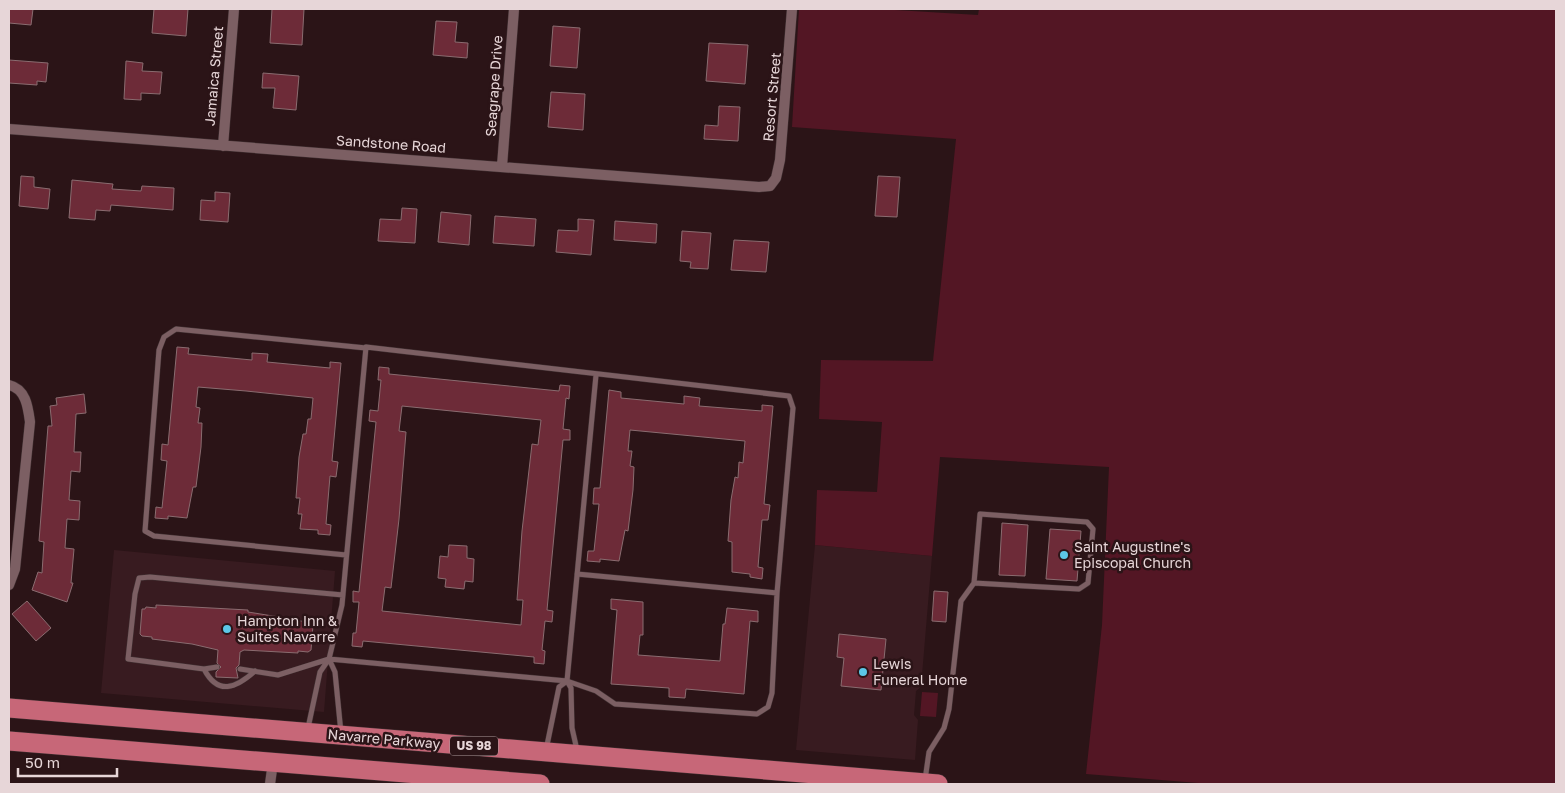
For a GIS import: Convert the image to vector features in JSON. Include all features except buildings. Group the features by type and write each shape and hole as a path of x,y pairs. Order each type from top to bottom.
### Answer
{"highway":[{"name":"Navarre Parkway","path":"9,708 546,752 844,781 932,784"},
{"path":"9,741 273,762 403,779 540,784"}],"street":[{"name":"Jamaica Street","path":"223,146 234,9"},
{"name":"Seagrape Drive","path":"502,166 514,9"},
{"name":"Resort Street","path":"770,186 776,178 780,160 792,9"},
{"name":"Sandstone Road","path":"9,129 770,186"},
{"path":"9,385 17,388 26,400 30,422 15,569 9,585"},
{"path":"270,784 273,762"}],"lane":[{"path":"240,670 278,674 329,659 567,681 596,691 615,704 757,714 768,707 772,693 777,593 793,408 789,396 366,348 176,330 164,337 158,350 144,531 154,536 346,555"},
{"path":"307,733 320,672 329,659 343,595 366,348"},
{"path":"578,755 572,728 571,688 567,681 596,375"},
{"path":"932,784 929,752 944,728 949,709 961,601 974,583 980,514 1087,522 1093,529 1088,583 1079,589 974,583"},
{"path":"577,574 777,593"},
{"path":"216,667 204,669 128,659 135,594 140,578 150,577 343,595"},
{"path":"329,659 335,672 341,736"},
{"path":"204,669 209,680 218,685 229,686 240,684 255,671"},
{"path":"546,752 559,687 567,681"}],"shaded area":[{"path":"799,9 879,9 978,15 979,9 1556,9 1556,784 1211,784 1086,774 1102,625 1109,467 940,457 932,556 815,545 817,490 877,492 882,422 819,419 821,360 933,361 956,139 792,127"},
{"path":"815,545 932,556 921,687 916,691 914,715 918,720 915,760 796,750"},
{"path":"114,550 335,571 324,712 101,693"},
{"path":"922,692 938,693 936,717 920,716"}],"place":[{"name":"Saint Augustine's Episcopal Church","path":"1064,555"},
{"name":"Hampton Inn & Suites Navarre","path":"227,629"},
{"name":"Lewis Funeral Home","path":"863,672"}]}
